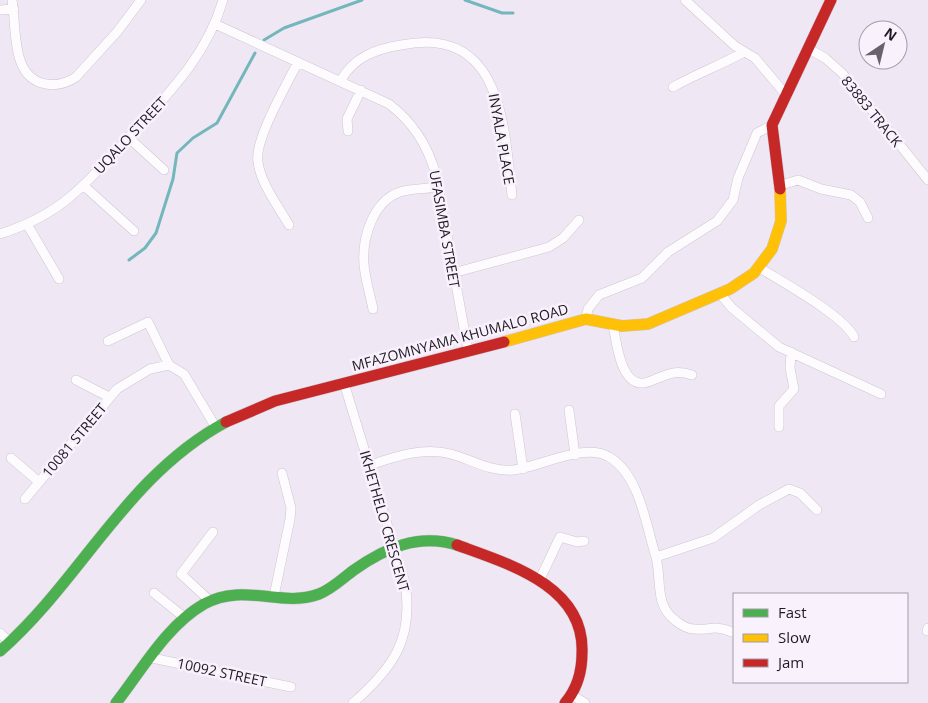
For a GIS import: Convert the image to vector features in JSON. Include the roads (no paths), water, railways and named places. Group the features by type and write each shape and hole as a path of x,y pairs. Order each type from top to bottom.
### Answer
{"street":[{"path":"0,10 13,4 18,52 24,69 36,81 53,85 69,82 76,77 117,32 141,0"},
{"name":"UQALO STREET","path":"0,234 27,224 70,198 83,185 186,72 215,24 223,0"},
{"path":"685,0 744,52 755,58 787,96"},
{"name":"MFAZOMNYAMA KHUMALO ROAD","path":"0,652 32,620 113,520 157,470 188,444 241,412 586,319 613,325 647,324 741,285 760,268 772,249 780,225 781,199 772,148 772,125 831,0"},
{"name":"UFASIMBA STREET","path":"215,24 341,80 389,104 407,120 420,137 432,161 468,350"},
{"name":"INYALA PLACE","path":"341,80 347,70 364,56 397,45 433,41 448,44 464,51 486,72 495,92 512,195"},
{"name":"83883 TRACK","path":"809,49 826,58 842,73 928,180"},
{"path":"673,87 697,74 720,66 744,52"},
{"path":"288,225 262,174 257,157 260,140 298,62"},
{"path":"348,131 348,119 361,90"},
{"path":"586,319 588,309 599,295 642,278 668,252 717,221 733,200 738,178 758,134 772,125"},
{"path":"128,137 164,170"},
{"path":"778,186 798,180 821,189 852,195 860,202 868,218"},
{"path":"83,185 134,231"},
{"path":"373,309 364,262 366,239 376,213 385,201 399,192 438,188"},
{"path":"453,274 549,247 563,238 579,220"},
{"path":"27,224 59,279"},
{"path":"760,268 811,300 845,326 854,337"},
{"path":"720,295 772,342 881,394"},
{"path":"108,342 148,322 169,365 184,374 215,426"},
{"path":"613,325 622,365 627,374 636,382 645,383 674,372 692,375"},
{"path":"778,427 779,406 794,389 790,368 791,352"},
{"name":"10081 STREET","path":"25,499 109,397 135,376 150,369 169,365"},
{"name":"10081 STREET","path":"76,380 109,397"},
{"name":"IKHETHELO CRESCENT","path":"344,383 395,547 407,597 407,621 396,656 386,672 353,703"},
{"path":"569,410 575,455"},
{"path":"515,414 523,468"},
{"path":"370,465 412,453 433,452 453,455 498,469 523,468 589,452 601,453 616,461 633,486 660,574 660,602 669,615 689,629 700,630 715,626 732,632"},
{"name":"10081 STREET","path":"11,458 39,482"},
{"path":"274,596 290,519 288,496 282,473"},
{"path":"656,558 713,538 759,505 789,489 800,493 817,510"},
{"path":"209,600 181,574 212,532"},
{"path":"540,579 560,537 578,542 584,541"},
{"path":"116,703 185,618 209,600 234,593 303,598 321,593 376,554 395,547 425,540 445,542 540,579 567,601 582,635 583,659 569,699 584,703"},
{"path":"154,593 185,618"},
{"path":"0,633 10,643"},
{"name":"10092 STREET","path":"152,658 291,687"}],"waterway":[{"path":"264,40 284,28 362,0"},
{"path":"465,0 502,13 513,13"},
{"path":"129,260 145,248 156,233 173,179 177,153 193,138 217,123 255,53"}]}
